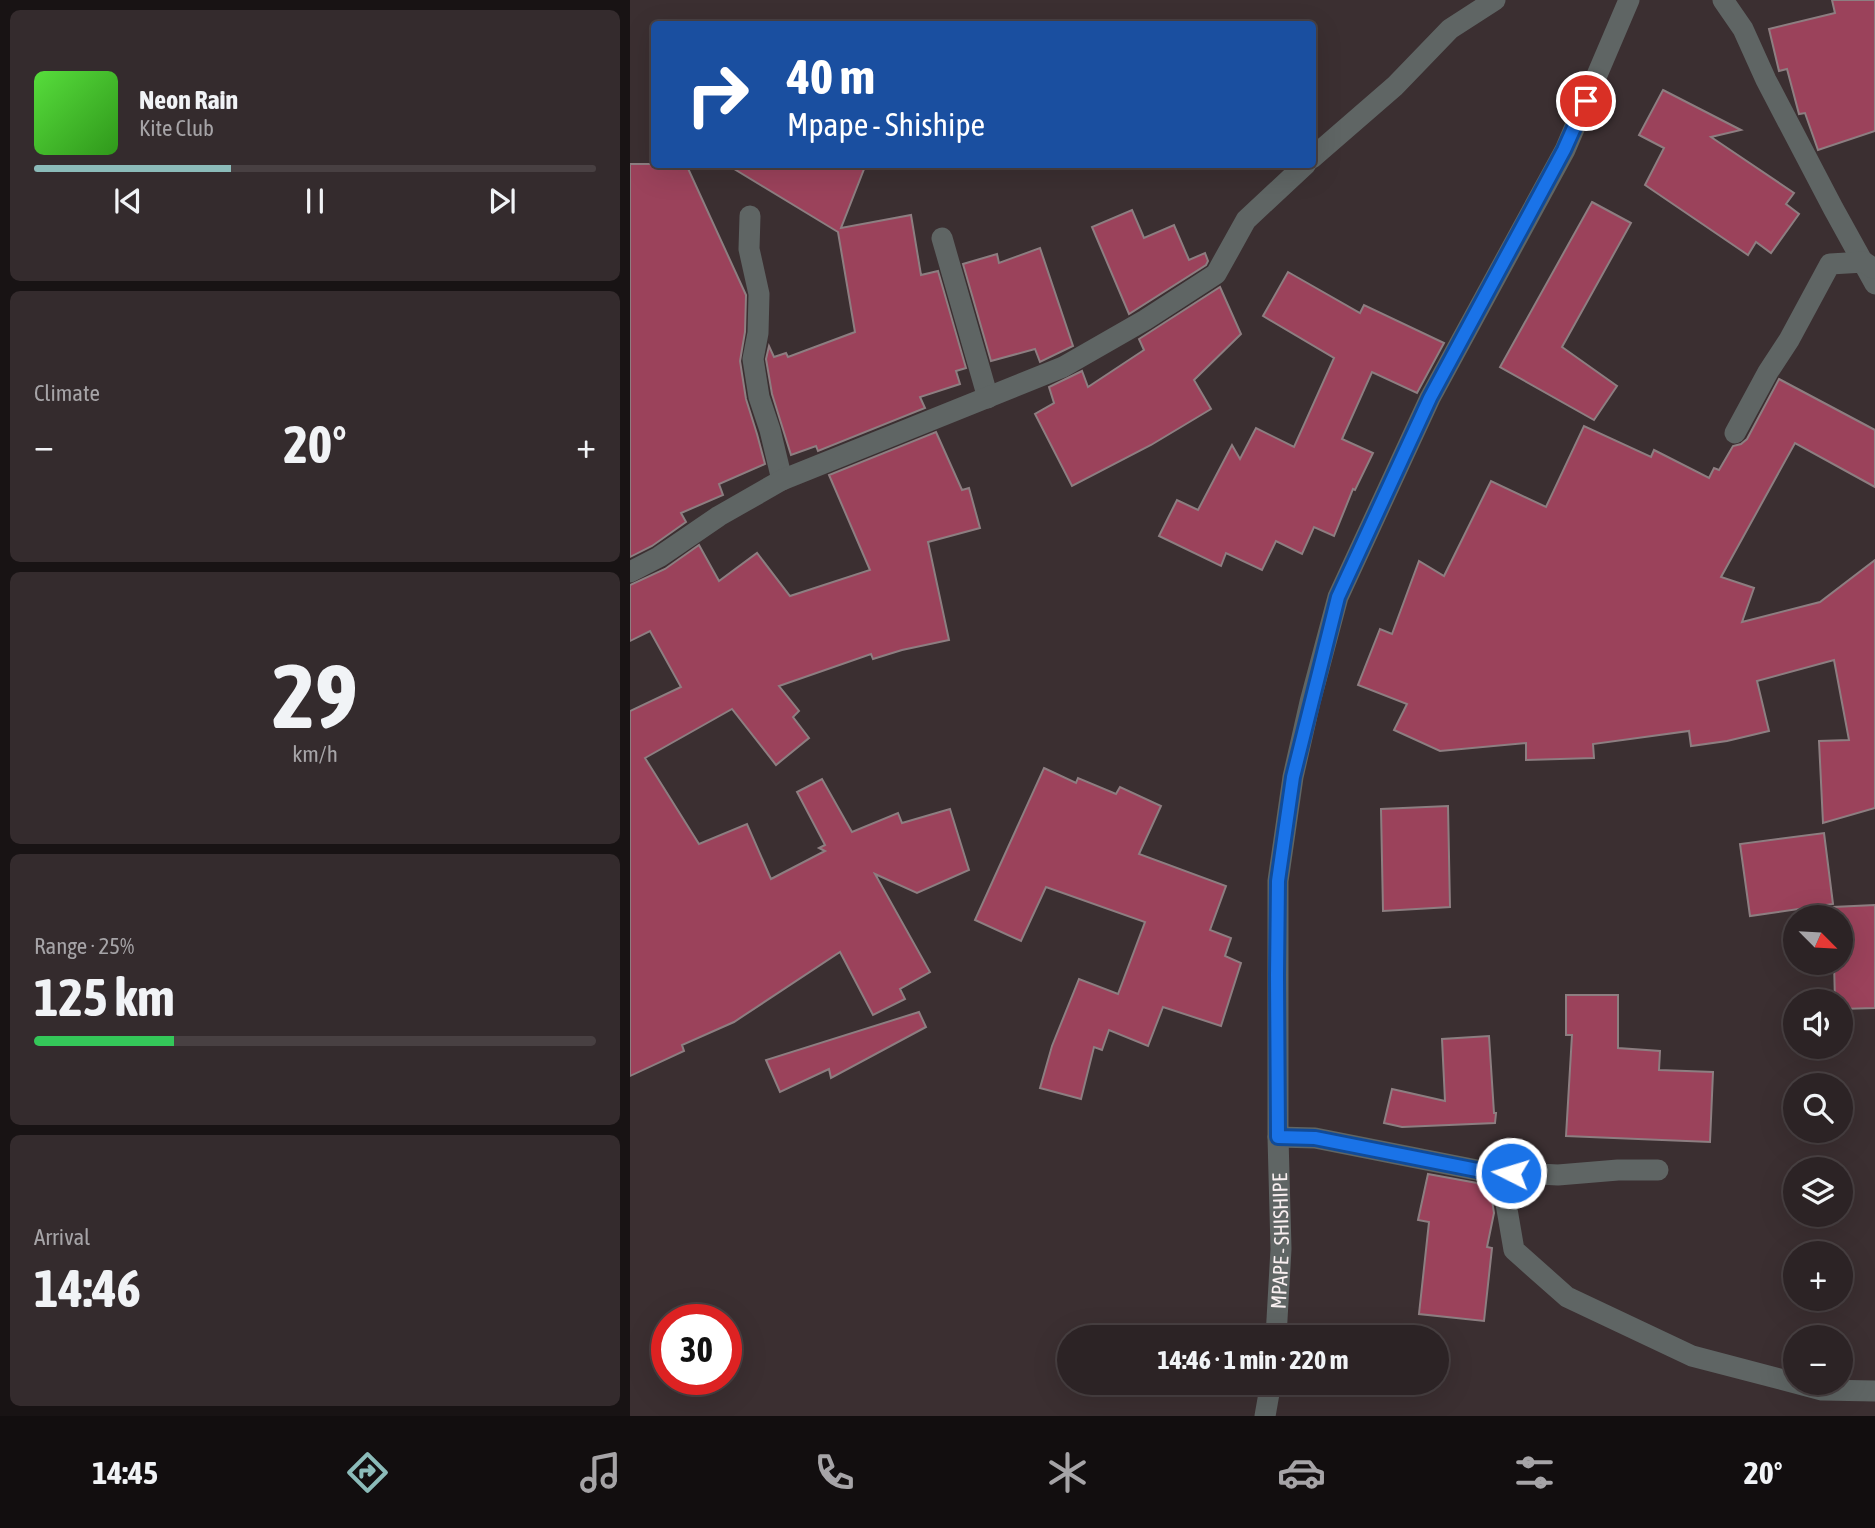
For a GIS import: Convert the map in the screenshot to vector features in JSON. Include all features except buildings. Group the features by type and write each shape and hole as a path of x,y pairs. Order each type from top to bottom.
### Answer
{"street":[{"path":"1316,155 1395,86 1450,29 1495,0"},
{"name":"MPAPE - SHISHIPE","path":"1277,1325 1282,1249 1278,1137 1278,881 1293,777 1338,597 1430,398 1564,150 1629,0"},
{"path":"1723,0 1743,29 1766,80 1833,208 1869,266 1875,284"},
{"path":"630,572 659,557 719,516 782,480 1063,368 1145,320 1216,274 1246,220 1302,168"},
{"path":"750,216 749,249 759,294 758,333 753,359 759,397 782,480"},
{"path":"942,238 988,398"},
{"path":"1735,433 1830,264 1869,266"},
{"path":"1278,1137 1315,1138 1482,1171 1558,1175 1658,1170"},
{"path":"1482,1171 1503,1186 1514,1250 1567,1297 1692,1356 1822,1390 1875,1391"},
{"path":"1265,1416 1269,1395"}],"route":[{"path":"1511,1173 1482,1171 1315,1138 1278,1137 1278,881 1293,777 1338,597 1430,398 1564,150 1586,101"}]}
